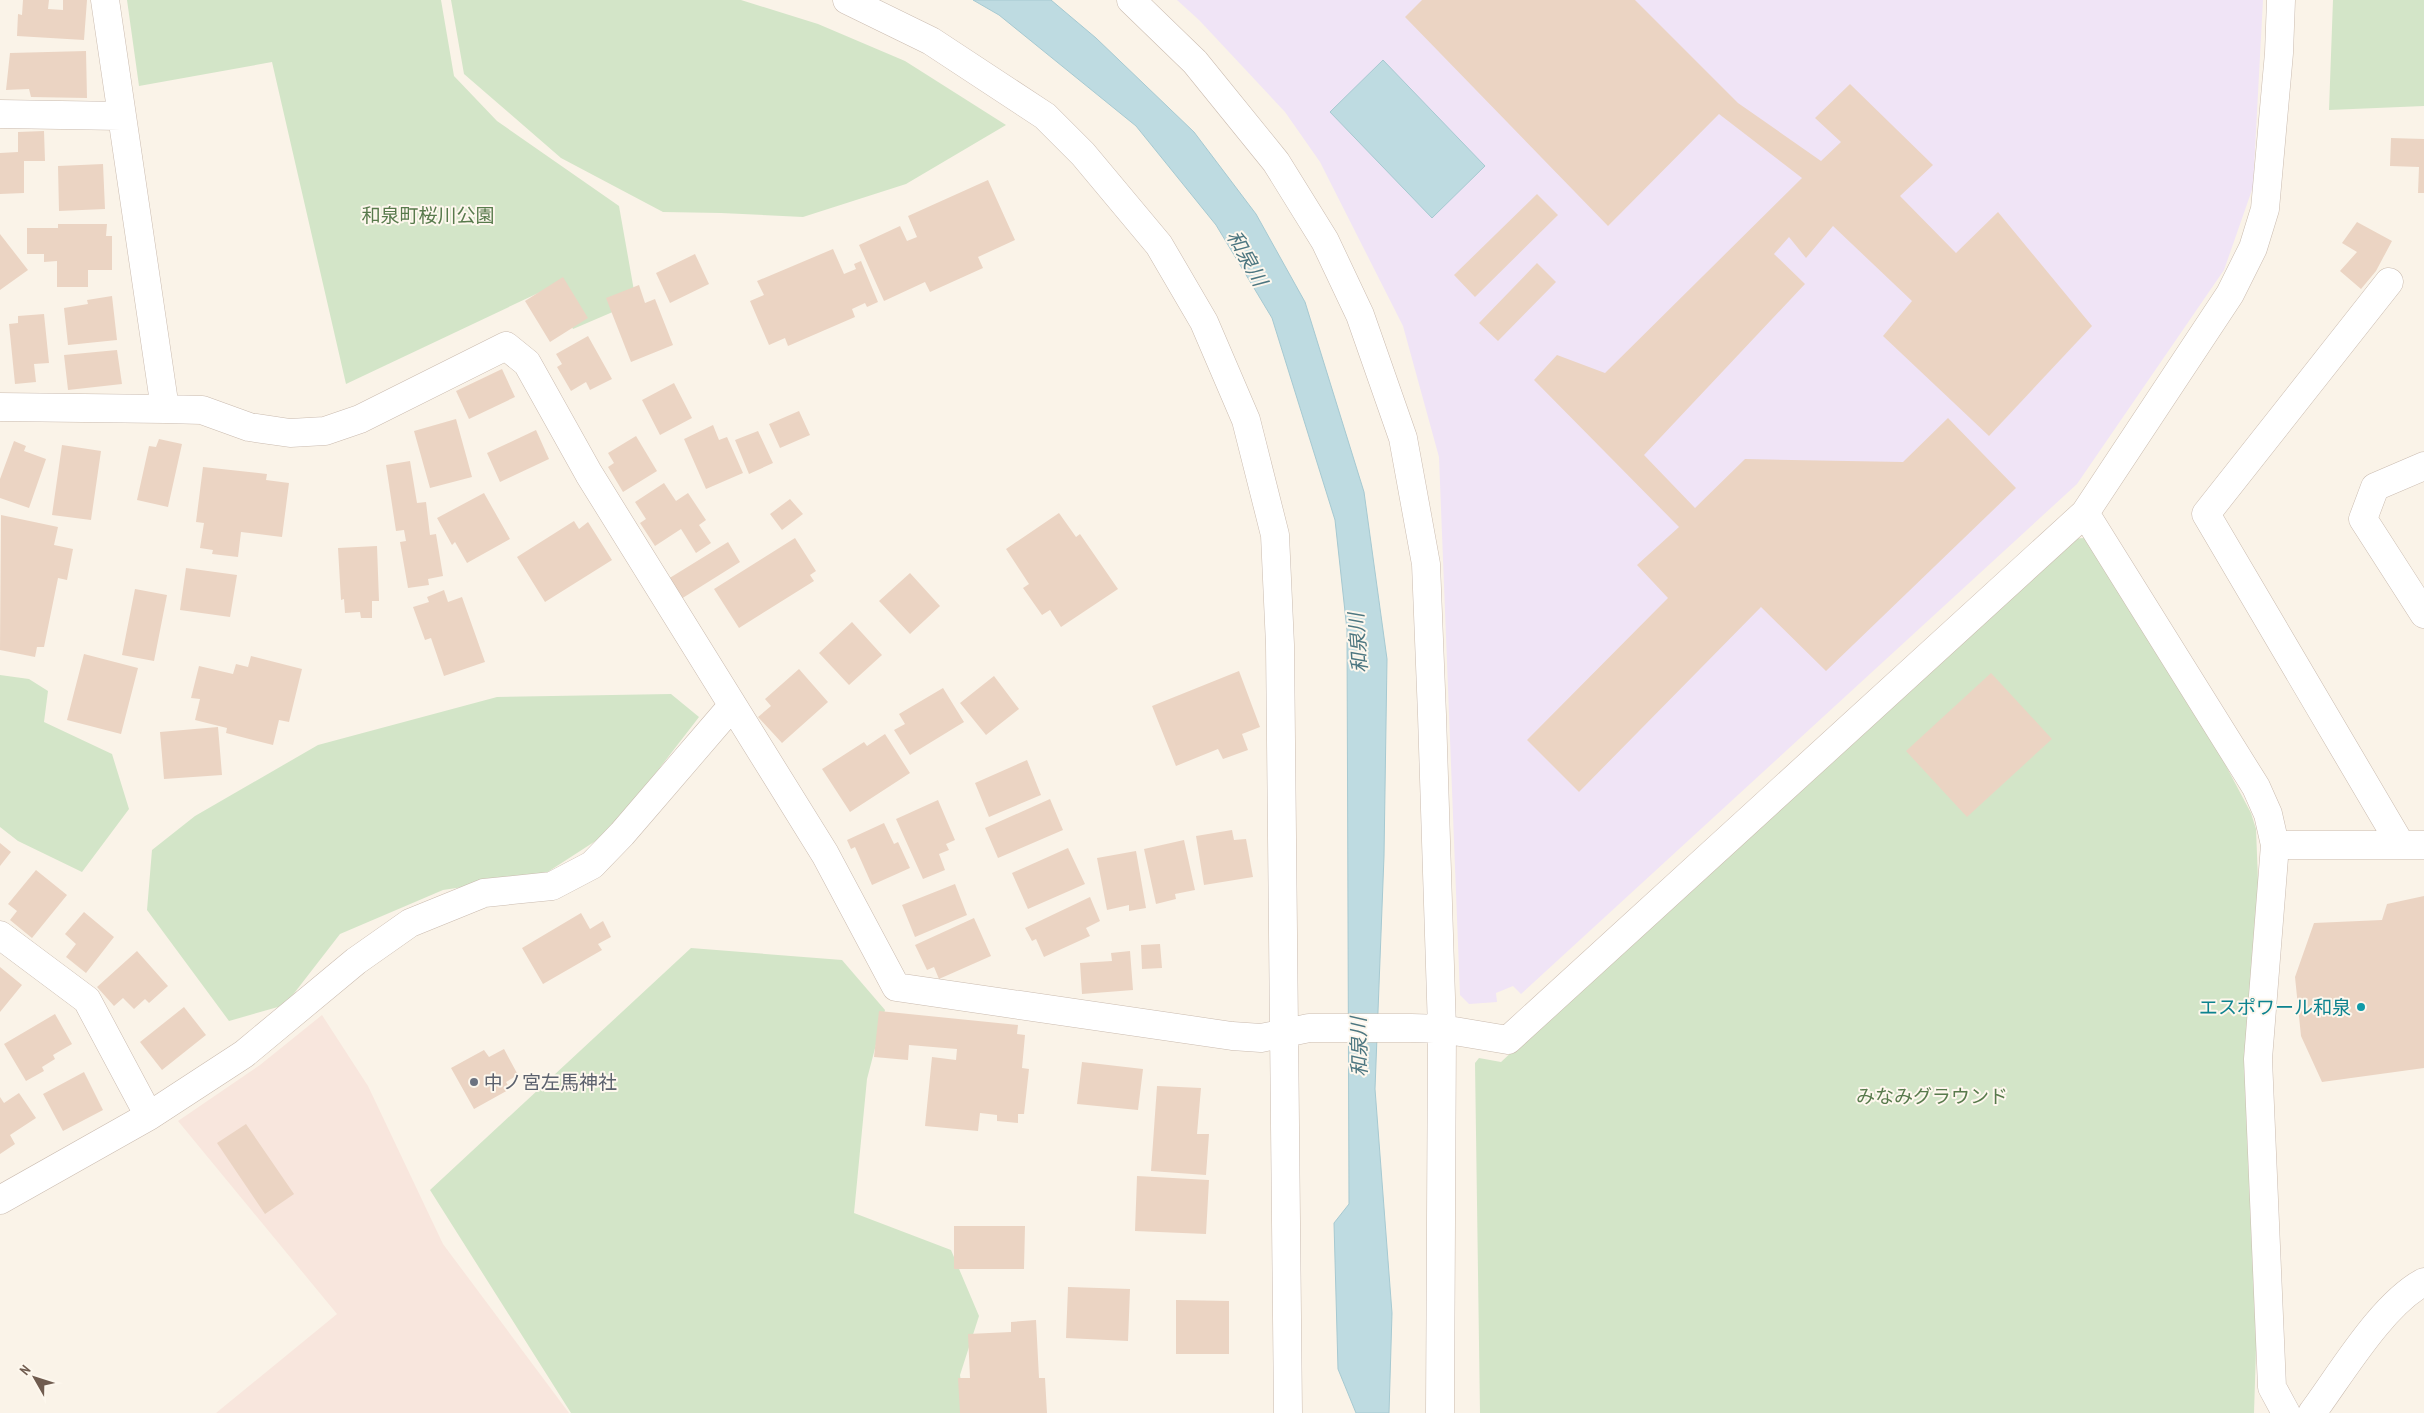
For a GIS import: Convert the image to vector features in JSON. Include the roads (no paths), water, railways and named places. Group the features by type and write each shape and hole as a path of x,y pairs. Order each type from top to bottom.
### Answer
{"street":[{"path":"105,0 165,409"},
{"path":"847,0 931,41 998,84 1045,116 1083,154 1159,245 1204,322 1246,420 1275,534 1298,1030 1288,1413"},
{"path":"1131,0 1195,62 1276,162 1325,241 1360,314 1403,438 1426,564 1442,1029 1440,1413"},
{"path":"0,407 202,410 249,427 290,433 325,431 360,419 506,346 527,363 589,474 825,854 896,988 1232,1036 1261,1038 1298,1030 1411,1028 1442,1029 1508,1040 2084,513 2230,294 2253,248 2265,209 2279,53 2281,0"},
{"path":"0,114 121,116"},
{"path":"2390,282 2206,514 2412,845"},
{"path":"2424,466 2375,487 2363,519 2424,614"},
{"path":"2084,513 2256,787 2268,814 2275,844 2258,1059 2272,1387 2286,1413"},
{"path":"0,1200 149,1116 244,1054 356,961 410,922 484,893 552,886 592,865 622,834 732,706"},
{"path":"2275,844 2412,845"},
{"path":"0,935 87,1000 149,1116"},
{"path":"2312,1413 2386,1312 2408,1291 2424,1282"}],"water":[{"name":"和泉川","path":"973,0 1051,0 1096,38 1194,132 1256,214 1305,302 1364,492 1387,659 1384,856 1375,1089 1392,1313 1389,1413 1356,1413 1338,1369 1334,1223 1349,1204 1347,630 1335,520 1272,318 1216,225 1136,126 999,15"},
{"path":"1383,60 1485,166 1432,218 1330,112"}],"place":[{"name":"エスポワール和泉","path":"2361,1007"},
{"name":"中ノ宮左馬神社","path":"474,1082"}],"park label":[{"name":"和泉町桜川公園","path":"428,215"},
{"name":"みなみグラウンド","path":"1932,1096"}]}
